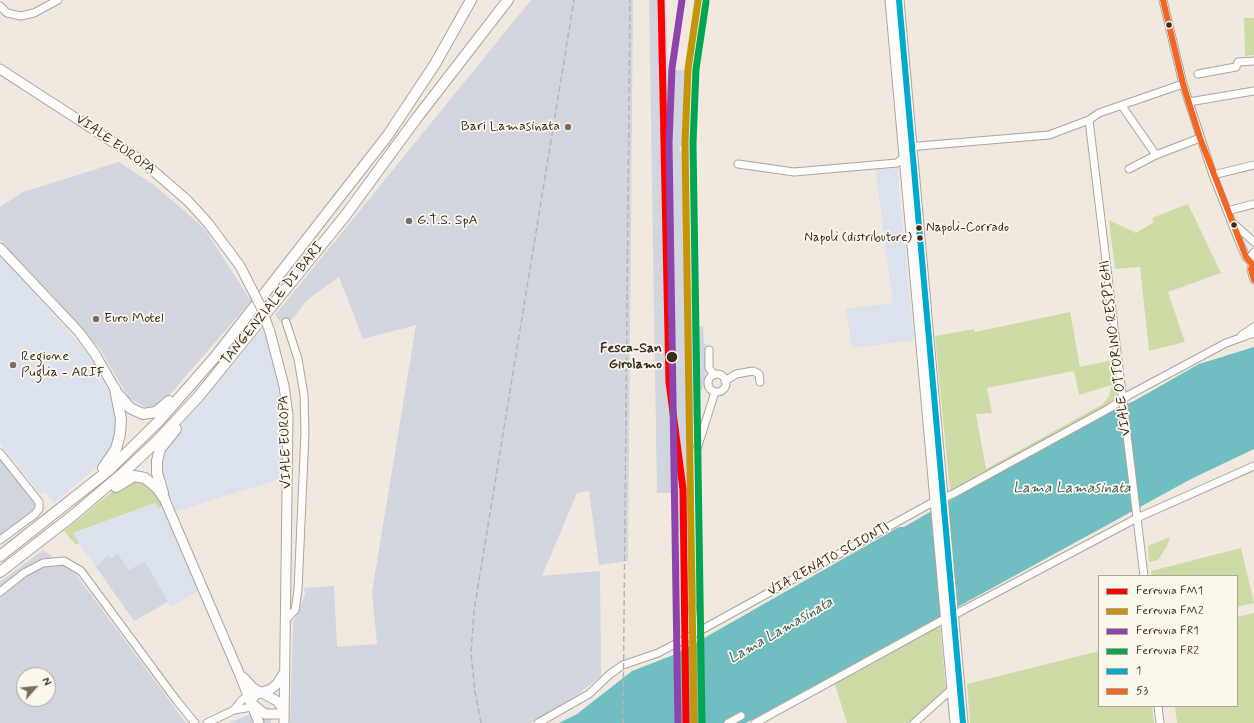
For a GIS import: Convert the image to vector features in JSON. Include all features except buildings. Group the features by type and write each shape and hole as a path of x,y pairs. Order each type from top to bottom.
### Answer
{"highway":[{"name":"TANGENZIALE DI BARI","path":"0,556 80,494 138,442 186,391 235,333 388,134 435,64 471,0"},
{"name":"TANGENZIALE DI BARI","path":"0,572 124,472 158,440 198,397 345,216 416,119 508,0"},
{"path":"115,389 130,408 143,414 156,412 173,397 186,391"},
{"path":"80,494 84,485 104,468 116,449 120,434 121,419 115,389"},
{"path":"164,498 158,473 157,461 160,449 184,420 198,397"},
{"path":"40,541 66,528 120,484 134,476 151,481 164,498"}],"main road":[{"path":"890,0 906,151 950,616 963,723"},
{"path":"899,0 906,151 939,501"},
{"name":"VIALE EUROPA","path":"0,69 142,161 188,201 208,222 240,266 261,307 270,332 284,386 288,416 284,723"},
{"path":"0,248 79,332 95,354 115,389"},
{"path":"164,498 259,723"},
{"path":"950,616 952,689 955,723"},
{"path":"250,702 255,695 277,684 284,672"},
{"path":"239,673 253,688 263,692 277,701 284,710 279,714 265,714 250,702"}],"street":[{"path":"0,6 8,12 21,16 34,13 58,0"},
{"path":"1163,0 1183,84 1200,138 1226,211 1246,257 1253,264"},
{"path":"1198,74 1236,67 1238,62 1254,61"},
{"path":"738,164 794,172 897,163 906,151 1049,136 1089,120 1099,113 1183,84"},
{"path":"1189,102 1254,91"},
{"path":"1122,106 1156,155"},
{"name":"VIALE OTTORINO RESPIGHI","path":"1089,120 1144,575"},
{"path":"1129,169 1156,155 1200,138"},
{"path":"1213,174 1254,165"},
{"path":"1226,211 1254,204"},
{"path":"1230,220 1254,242"},
{"path":"1254,252 1251,257 1253,264 1251,269 1254,280"},
{"path":"286,322 298,359 304,395 305,432 298,590 295,610 286,620"},
{"path":"1240,337 1254,327"},
{"path":"1240,337 1254,333"},
{"name":"VIA RENATO SCIONTI","path":"538,723 589,694 610,674 623,665 658,653 698,632 1110,408 1196,358 1240,337"},
{"path":"709,350 709,368 714,375 722,376 725,381"},
{"path":"715,392 723,389 725,381 736,374 752,371 759,374 760,382"},
{"path":"714,375 710,378 708,383 710,388 715,392"},
{"path":"698,632 693,615 692,599 693,472 696,452 715,392"},
{"path":"0,453 39,502 39,509 35,514 0,540"},
{"path":"755,723 1136,516 1254,466"},
{"path":"0,592 24,573 43,562 64,561 81,571 176,701 195,723"},
{"path":"914,723 952,689"},
{"path":"234,710 241,701 250,702"},
{"path":"207,723 250,702"},
{"path":"1158,707 1160,723"},
{"path":"728,723 741,716"}],"shaded area":[{"path":"531,0 633,0 628,561 599,565 589,491 577,493 542,576 600,571 601,676 573,698 530,723 290,723 293,624 305,595 304,588 334,586 337,647 377,644 372,592 416,325 363,339 339,277 307,300 290,322 283,325 275,315"},
{"path":"649,0 666,0 668,70 686,70 684,145 679,147 683,158 684,197 688,221 688,266 695,312 695,326 703,326 704,343 706,344 706,366 703,389 696,390 697,401 687,464 687,533 675,533 673,493 657,493"},
{"path":"119,162 154,185 204,228 251,301 165,400 152,411 129,398 100,349 54,297 0,240 0,207 23,192"},
{"path":"897,165 914,340 852,348 846,309 893,303 875,167"},
{"path":"0,256 65,327 92,360 105,381 116,413 116,434 109,451 97,467 54,503 45,492 40,494 0,444"},
{"path":"264,327 272,353 281,404 284,441 283,478 174,512 162,481 160,460 171,437"},
{"path":"0,460 34,502 35,506 33,510 0,535"},
{"path":"155,503 159,509 162,506 198,591 170,607 145,561 129,570 108,555 96,567 72,534"},
{"path":"43,550 75,573 186,723 0,723 0,582"},
{"path":"117,553 129,570 145,561 168,602 134,621 96,567 108,555 112,558"},
{"path":"269,707 271,723 228,723"}],"green space":[{"path":"1244,18 1254,18 1254,55 1245,56"},
{"path":"1188,204 1221,273 1168,292 1185,342 1149,351 1140,267 1115,269 1109,220 1136,233 1154,222 1152,218"},
{"path":"1070,312 1080,367 1112,360 1118,399 1114,403 950,492 935,336 974,329 975,332","holes":["1074,371 1079,395 1112,385 1109,396 1103,404 986,469 976,414 992,413 987,388"]},
{"path":"141,480 157,495 162,506 159,509 155,503 73,533 79,543 76,545 64,531 124,482"},
{"path":"1170,537 1167,546 1158,560 1149,562 1148,546"},
{"path":"1241,548 1254,603 1238,607 1238,575 1152,575 1151,571"},
{"path":"1254,613 1254,723 1177,723 1175,707 1238,707 1238,617"},
{"path":"940,623 946,692 909,723 847,723 834,682"},
{"path":"1098,651 1098,707 1152,707 1154,723 970,723 967,684"}],"water":[{"name":"Lama Lamasinata","path":"1254,347 1254,449 1191,479 746,723 559,723 577,714 632,671 676,654 899,527 904,527 1103,415 1134,401 1199,364"}],"railway":[{"path":"481,723 475,692 471,653 474,611 574,0"},
{"path":"623,723 630,0"}],"rail line":[{"name":"FM1","path":"661,0 669,382 683,489 686,723"},
{"name":"FR1","path":"678,723 669,143 672,68 682,0"},
{"name":"FM2","path":"694,723 685,143 688,69 698,1"},
{"name":"FR2","path":"702,723 693,143 696,69 706,2"}],"transit line":[{"name":"1","path":"899,0 963,723"},
{"name":"53","path":"1163,0 1183,84 1200,138 1246,257 1253,265 1251,269 1254,280"}],"place":[{"name":"Bari Lamasinata","path":"568,127"},
{"name":"G.T.S. SpA","path":"409,221"},
{"name":"Napoli-Corrado","path":"919,228"},
{"name":"Napoli (distributore)","path":"920,238"},
{"name":"Euro Motel","path":"96,319"},
{"name":"Fesca-San Girolamo","path":"672,357"},
{"name":"Regione Puglia - ARIF","path":"13,365"}]}
